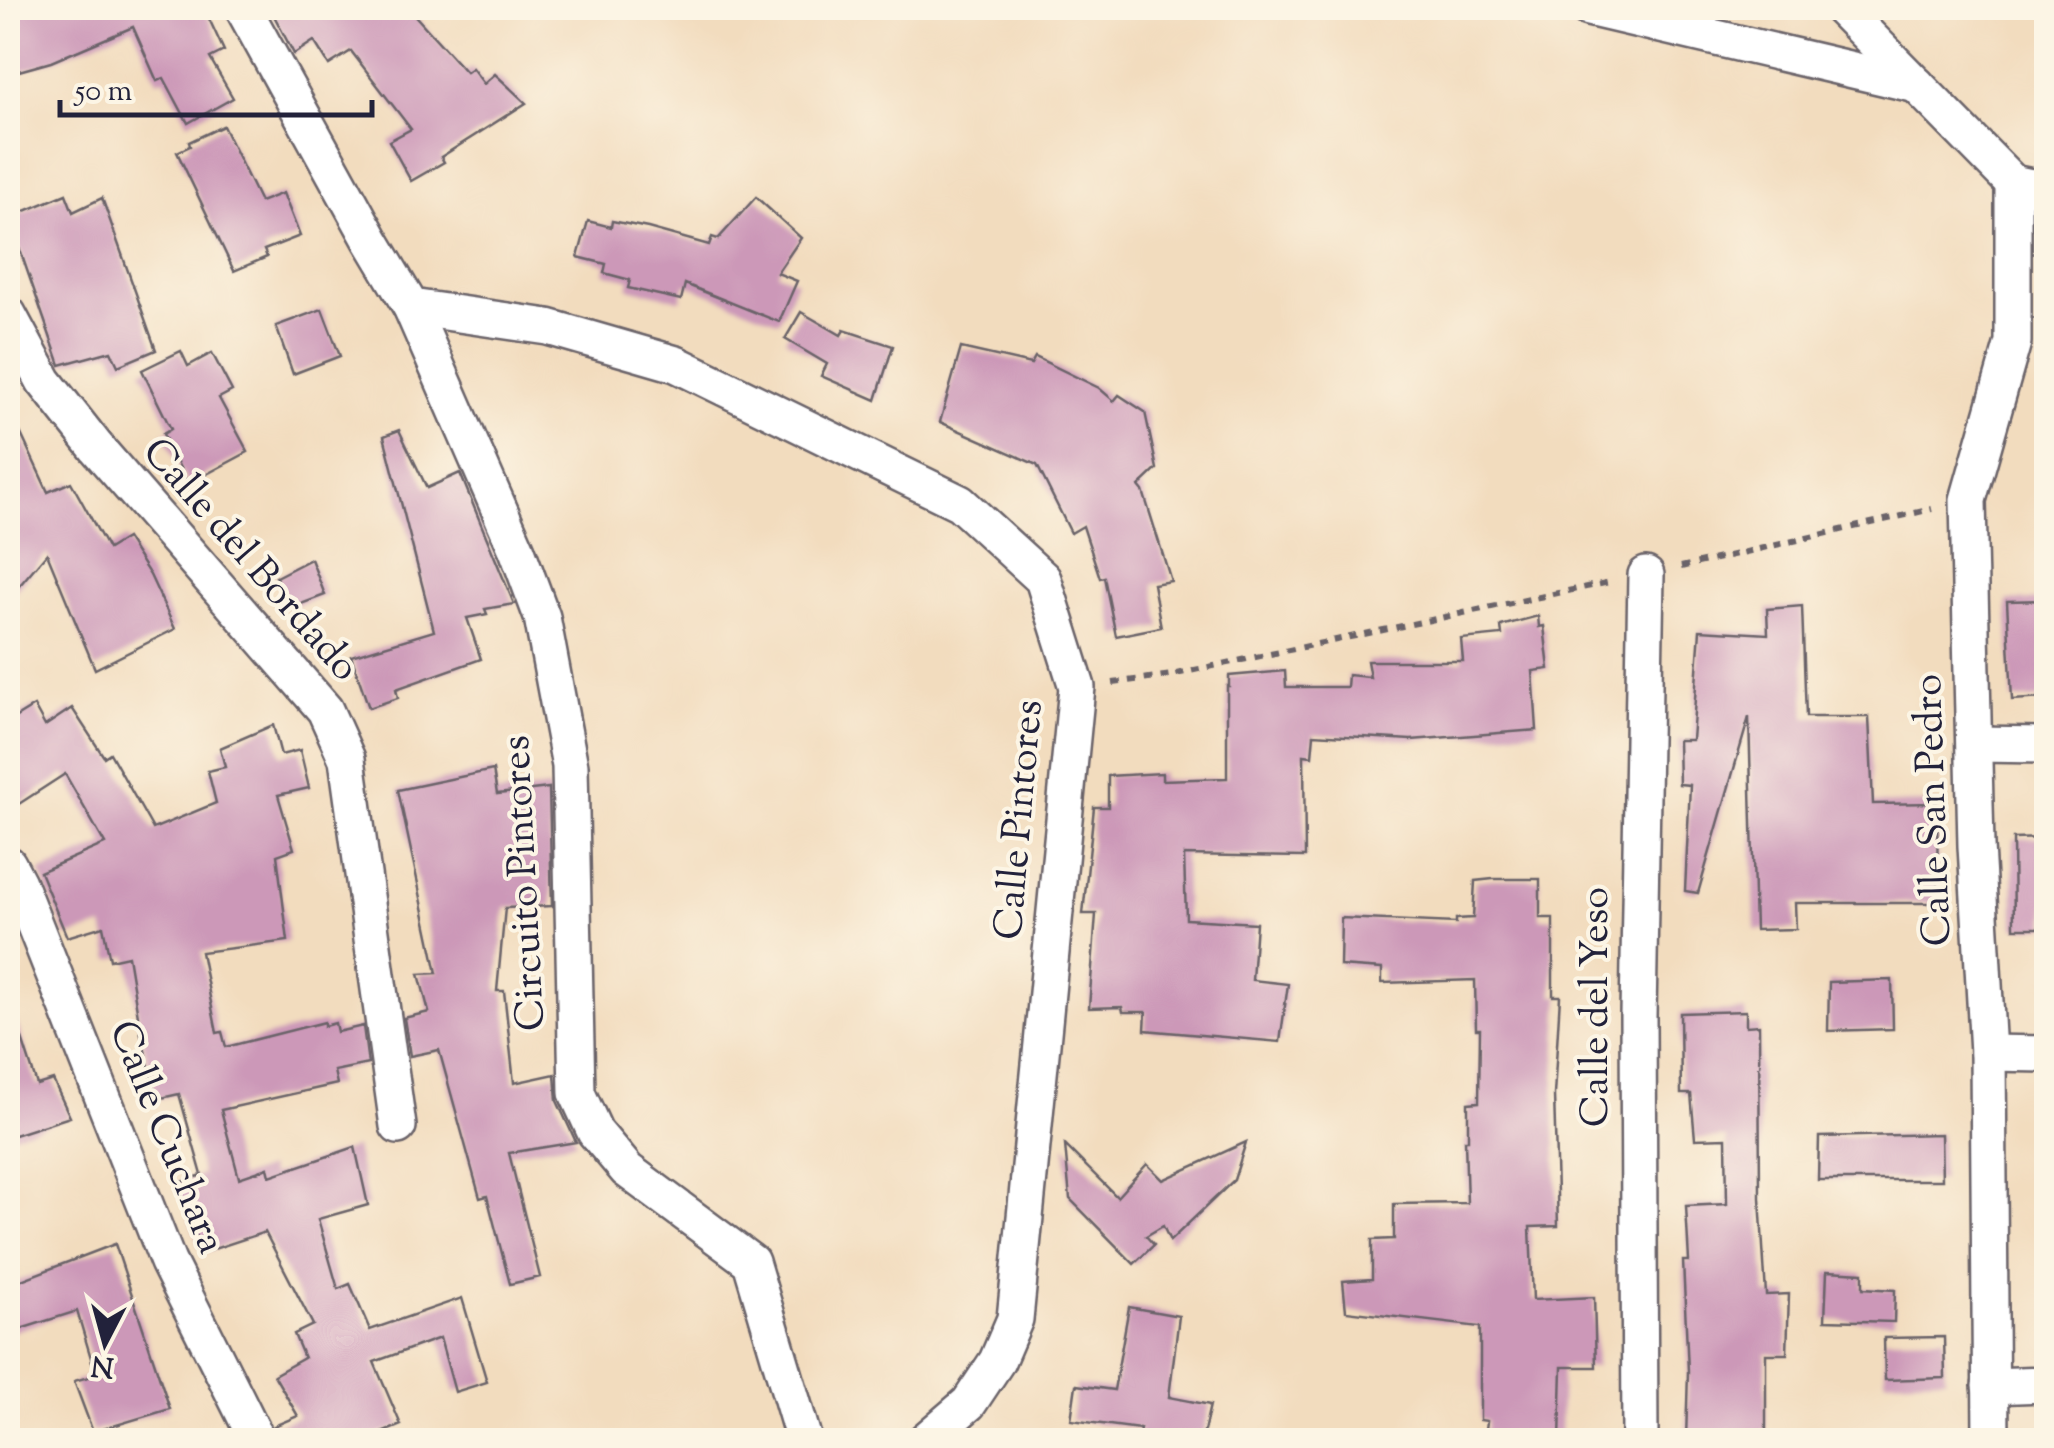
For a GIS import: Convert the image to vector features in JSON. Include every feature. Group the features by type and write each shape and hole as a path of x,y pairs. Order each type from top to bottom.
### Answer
{"street":[{"name":"Circuito Pintores","path":"243,8 411,307 518,550 542,617 570,766 578,1093 595,1132 627,1170 751,1262 804,1440"},
{"path":"1588,8 1918,85"},
{"path":"1842,8 1918,85 2030,186"},
{"name":"Calle San Pedro","path":"1991,1440 1988,1053 1976,846 1968,500 2013,342 2030,186"},
{"name":"Calle Pintores","path":"411,307 548,327 676,364 960,503 1043,579 1077,687 1015,1319 997,1362 968,1403 926,1440"},
{"name":"Calle del Bordado","path":"8,314 44,381 96,447 324,710 347,759 398,1126"},
{"name":"Calle del Yeso","path":"1640,1440 1638,1016 1646,574"},
{"path":"1974,744 2046,745"},
{"name":"Calle Cuchara","path":"8,864 168,1262 257,1440"},
{"path":"1988,1053 2046,1054"},
{"path":"1990,1386 2046,1384"}],"path":[{"path":"1077,687 1171,675 1646,574 1968,500"}],"building":[{"path":"8,8 204,8 224,51 210,58 233,98 188,123 164,78 157,81 133,27 51,62 8,74"},
{"path":"270,8 408,8 466,72 472,68 484,84 495,74 526,103 441,157 444,162 411,181 389,141 411,129 351,51 329,65 314,41 294,54"},
{"path":"223,126 260,202 283,193 300,236 264,250 267,257 234,271 177,152"},
{"path":"66,194 73,212 102,198 156,350 118,366 111,351 60,365 20,250 8,255 8,218"},
{"path":"756,197 801,238 777,273 797,281 779,322 685,284 681,300 628,288 630,280 604,273 606,264 578,257 588,221 611,227 612,221 648,228 709,245 712,237 718,239"},
{"path":"322,309 340,356 293,374 276,326"},
{"path":"801,312 841,335 844,330 893,346 876,400 821,376 827,364 785,339"},
{"path":"961,348 1031,364 1035,357 1099,388 1114,401 1119,395 1145,412 1157,469 1139,486 1171,581 1153,584 1161,627 1116,636 1104,577 1100,578 1083,526 1071,533 1037,465 940,422"},
{"path":"181,351 188,366 212,353 232,391 219,398 248,452 188,484 163,434 171,429 142,370"},
{"path":"8,406 48,492 71,482 108,549 126,538 150,575 175,629 95,669 47,553 8,599"},
{"path":"399,430 427,488 460,473 514,604 485,609 487,614 467,618 481,659 396,689 398,698 369,708 351,656 434,631 384,436"},
{"path":"311,559 325,595 288,609 276,577"},
{"path":"2046,600 2046,698 2012,700 2007,601"},
{"path":"1802,606 1806,717 1869,717 1873,804 1937,803 1938,903 1795,903 1796,929 1755,930 1749,717 1698,893 1685,891 1690,785 1679,784 1678,740 1692,740 1700,630 1768,634 1767,609"},
{"path":"1538,616 1539,627 1544,626 1549,669 1533,671 1537,730 1411,740 1314,734 1312,756 1304,755 1305,857 1184,855 1186,919 1256,923 1252,980 1288,984 1280,1042 1145,1030 1146,1012 1123,1012 1122,1007 1089,1008 1096,914 1083,914 1094,807 1108,807 1108,776 1162,773 1162,780 1227,778 1229,676 1285,671 1286,687 1347,687 1348,675 1370,677 1367,661 1463,661 1461,639 1502,635 1501,626"},
{"path":"34,706 45,726 72,708 104,757 110,753 153,829 216,803 208,771 225,767 220,748 273,725 281,755 300,750 309,788 278,795 294,849 277,855 288,941 201,952 217,1033 222,1032 226,1047 324,1022 324,1026 335,1023 337,1032 363,1026 368,1064 334,1071 337,1084 221,1110 239,1178 268,1168 270,1176 355,1147 368,1205 318,1219 338,1289 350,1284 370,1330 462,1298 487,1382 455,1392 440,1338 374,1362 401,1425 365,1440 278,1440 274,1426 298,1416 274,1375 304,1358 294,1334 313,1325 265,1232 202,1253 176,1184 202,1175 179,1094 157,1099 128,956 110,960 103,926 67,937 40,872 105,844 65,774 8,811 8,722"},
{"path":"493,770 497,794 549,788 552,906 505,908 497,991 504,991 514,1083 555,1074 557,1101 576,1142 509,1153 540,1277 510,1284 487,1196 480,1198 439,1050 410,1056 404,1018 429,1012 419,974 437,973 398,790"},
{"path":"2046,838 2046,928 2014,928 2013,839"},
{"path":"1540,879 1540,918 1553,918 1553,996 1560,996 1554,1095 1558,1226 1530,1227 1533,1300 1594,1297 1596,1367 1562,1367 1560,1440 1485,1438 1487,1421 1480,1420 1480,1327 1346,1311 1343,1281 1372,1279 1372,1240 1394,1239 1394,1204 1467,1203 1465,1140 1468,1103 1479,1102 1480,1029 1476,1029 1475,980 1382,983 1382,969 1340,966 1341,918 1456,923 1456,919 1473,918 1475,881"},
{"path":"1892,980 1893,1029 1828,1031 1829,982"},
{"path":"1746,1011 1746,1026 1759,1025 1760,1198 1766,1295 1789,1294 1787,1354 1766,1354 1766,1440 1686,1440 1686,1206 1727,1204 1726,1138 1695,1139 1691,1094 1681,1094 1680,1013"},
{"path":"14,1014 37,1085 53,1080 70,1117 8,1137 8,1015"},
{"path":"1941,1134 1942,1180 1818,1180 1819,1137"},
{"path":"1246,1142 1234,1180 1170,1241 1163,1226 1146,1236 1154,1245 1134,1264 1070,1199 1065,1145 1117,1197 1147,1164 1163,1180"},
{"path":"115,1244 170,1409 93,1432 74,1381 96,1375 77,1311 8,1333 8,1285"},
{"path":"1827,1271 1863,1273 1863,1288 1895,1290 1894,1322 1825,1320"},
{"path":"1129,1307 1179,1316 1169,1397 1210,1405 1202,1440 1138,1440 1140,1429 1071,1420 1076,1385 1114,1390"},
{"path":"1944,1337 1945,1378 1885,1380 1884,1338"}]}
